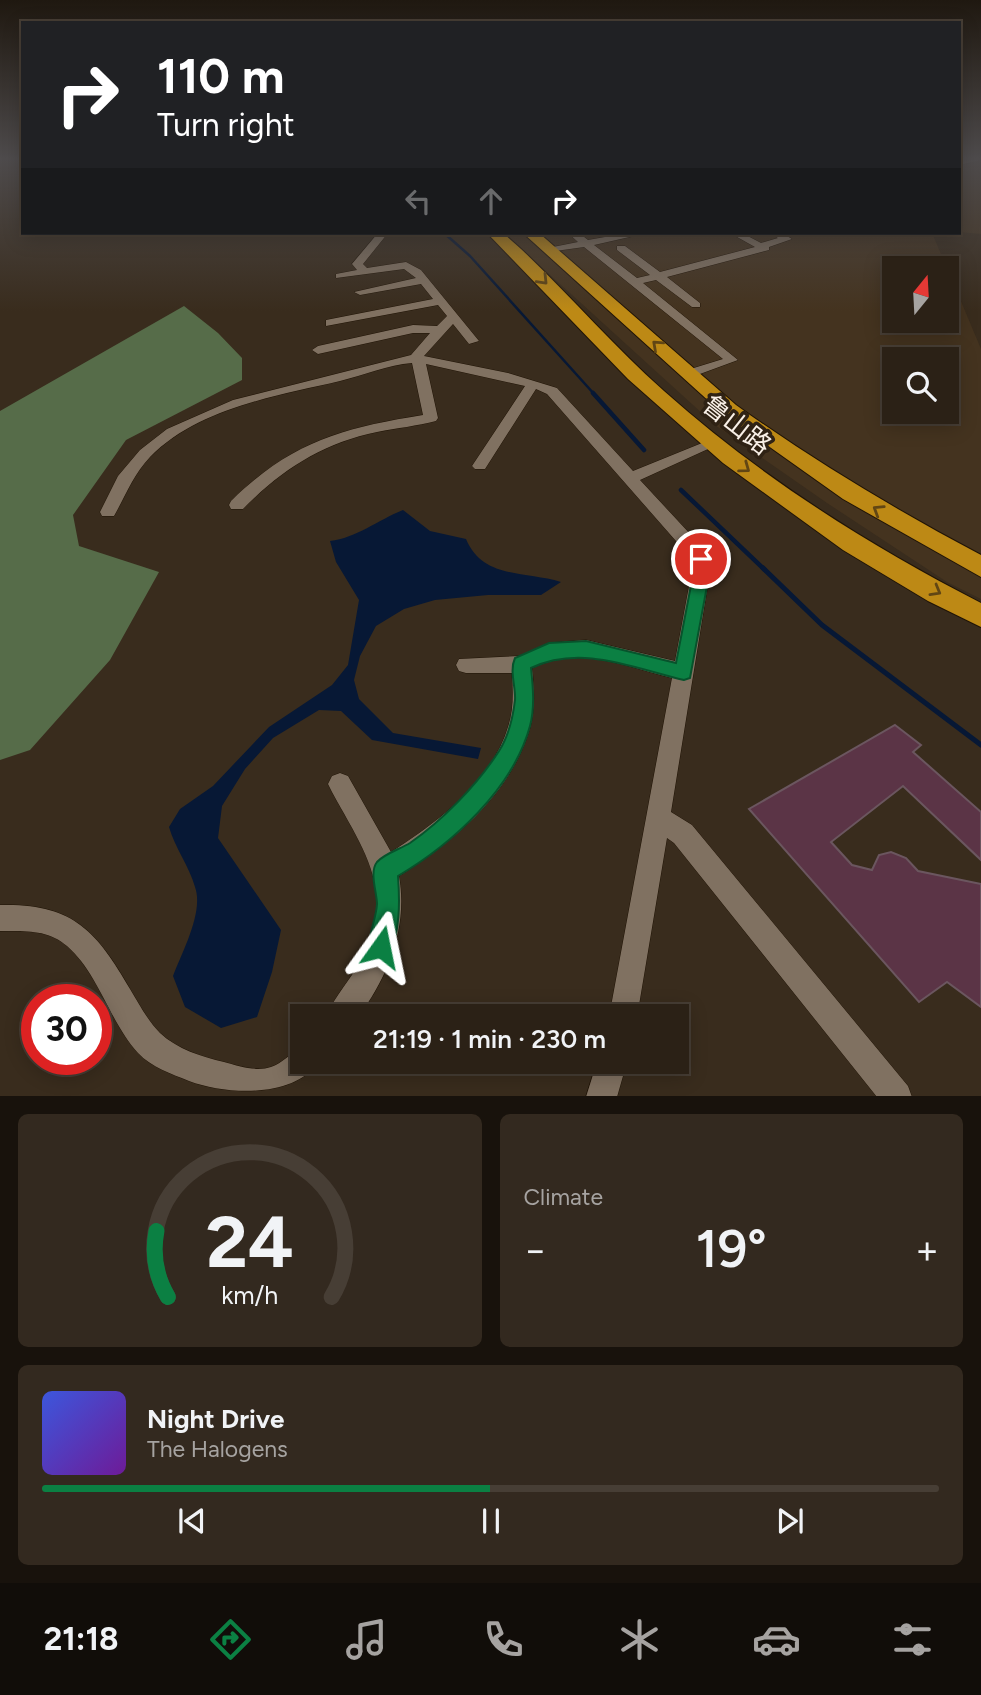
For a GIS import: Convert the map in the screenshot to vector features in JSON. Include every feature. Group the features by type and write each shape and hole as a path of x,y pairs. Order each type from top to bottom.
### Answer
{"highway":[{"name":"鲁山路","path":"496,235 653,392 712,444 804,510 906,574 981,616"},
{"name":"鲁山路","path":"533,235 729,409 808,466 890,517 981,567"}],"street":[{"path":"365,272 357,264 381,235"},
{"path":"576,235 732,360 689,374"},
{"path":"552,250 632,235"},
{"path":"636,282 765,248 739,235"},
{"path":"760,246 787,239 778,235"},
{"path":"621,248 696,305"},
{"path":"340,276 406,265 473,341"},
{"path":"360,292 422,280"},
{"path":"330,323 439,301"},
{"path":"237,505 280,464 306,449 356,430 431,418 417,359 420,350 452,318"},
{"path":"318,351 413,329 438,330"},
{"path":"108,512 119,485 137,463 161,441 201,416 246,399 417,359 533,383 552,391 701,559 702,570 625,1004"},
{"path":"481,466 533,383"},
{"path":"630,478 712,444"},
{"path":"466,665 522,664 549,651 586,649 684,672"},
{"path":"386,870 418,851 448,825 477,796 507,756 520,727 524,700 522,664"},
{"path":"340,784 386,870 387,925 376,964 349,1004"},
{"path":"658,818 683,834 896,1096"},
{"path":"0,918 40,919 77,937 148,1042 169,1058 241,1081 261,1084 290,1073"},
{"path":"601,1096 608,1074"}],"shaded area":[{"path":"961,209 981,209 981,234 961,232"},
{"path":"506,235 933,235 942,256 882,256 882,333 959,333 959,297 981,349 981,599 947,582 715,425"}],"green space":[{"path":"184,306 218,333 242,358 242,380 126,440 73,515 79,546 159,572 110,660 30,750 0,760 0,411"}],"water":[{"path":"403,510 430,531 466,539 473,552 494,567 561,582 541,595 488,595 435,600 404,609 376,626 360,656 354,680 359,699 393,733 481,748 478,759 372,740 341,711 319,710 273,738 245,769 222,806 218,838 281,930 272,972 257,1017 221,1028 185,1007 173,976 191,932 197,897 169,827 180,809 213,786 269,727 332,685 348,665 359,600 336,562 330,541 358,533"}],"building":[{"path":"895,725 921,745 913,752 981,812 981,860 903,786 831,842 852,865 872,870 879,855 891,852 906,858 918,871 981,884 981,1007 947,982 919,1002 749,809"}],"waterway":[{"path":"446,235 470,256 595,395"},
{"path":"593,393 644,450"},
{"path":"681,490 765,570"},
{"path":"763,568 822,625 981,745"}],"route":[{"path":"381,947 387,925 386,870 418,851 448,825 477,796 507,756 520,727 524,700 522,664 561,648 586,649 600,650 684,672 702,570 701,559"}]}
